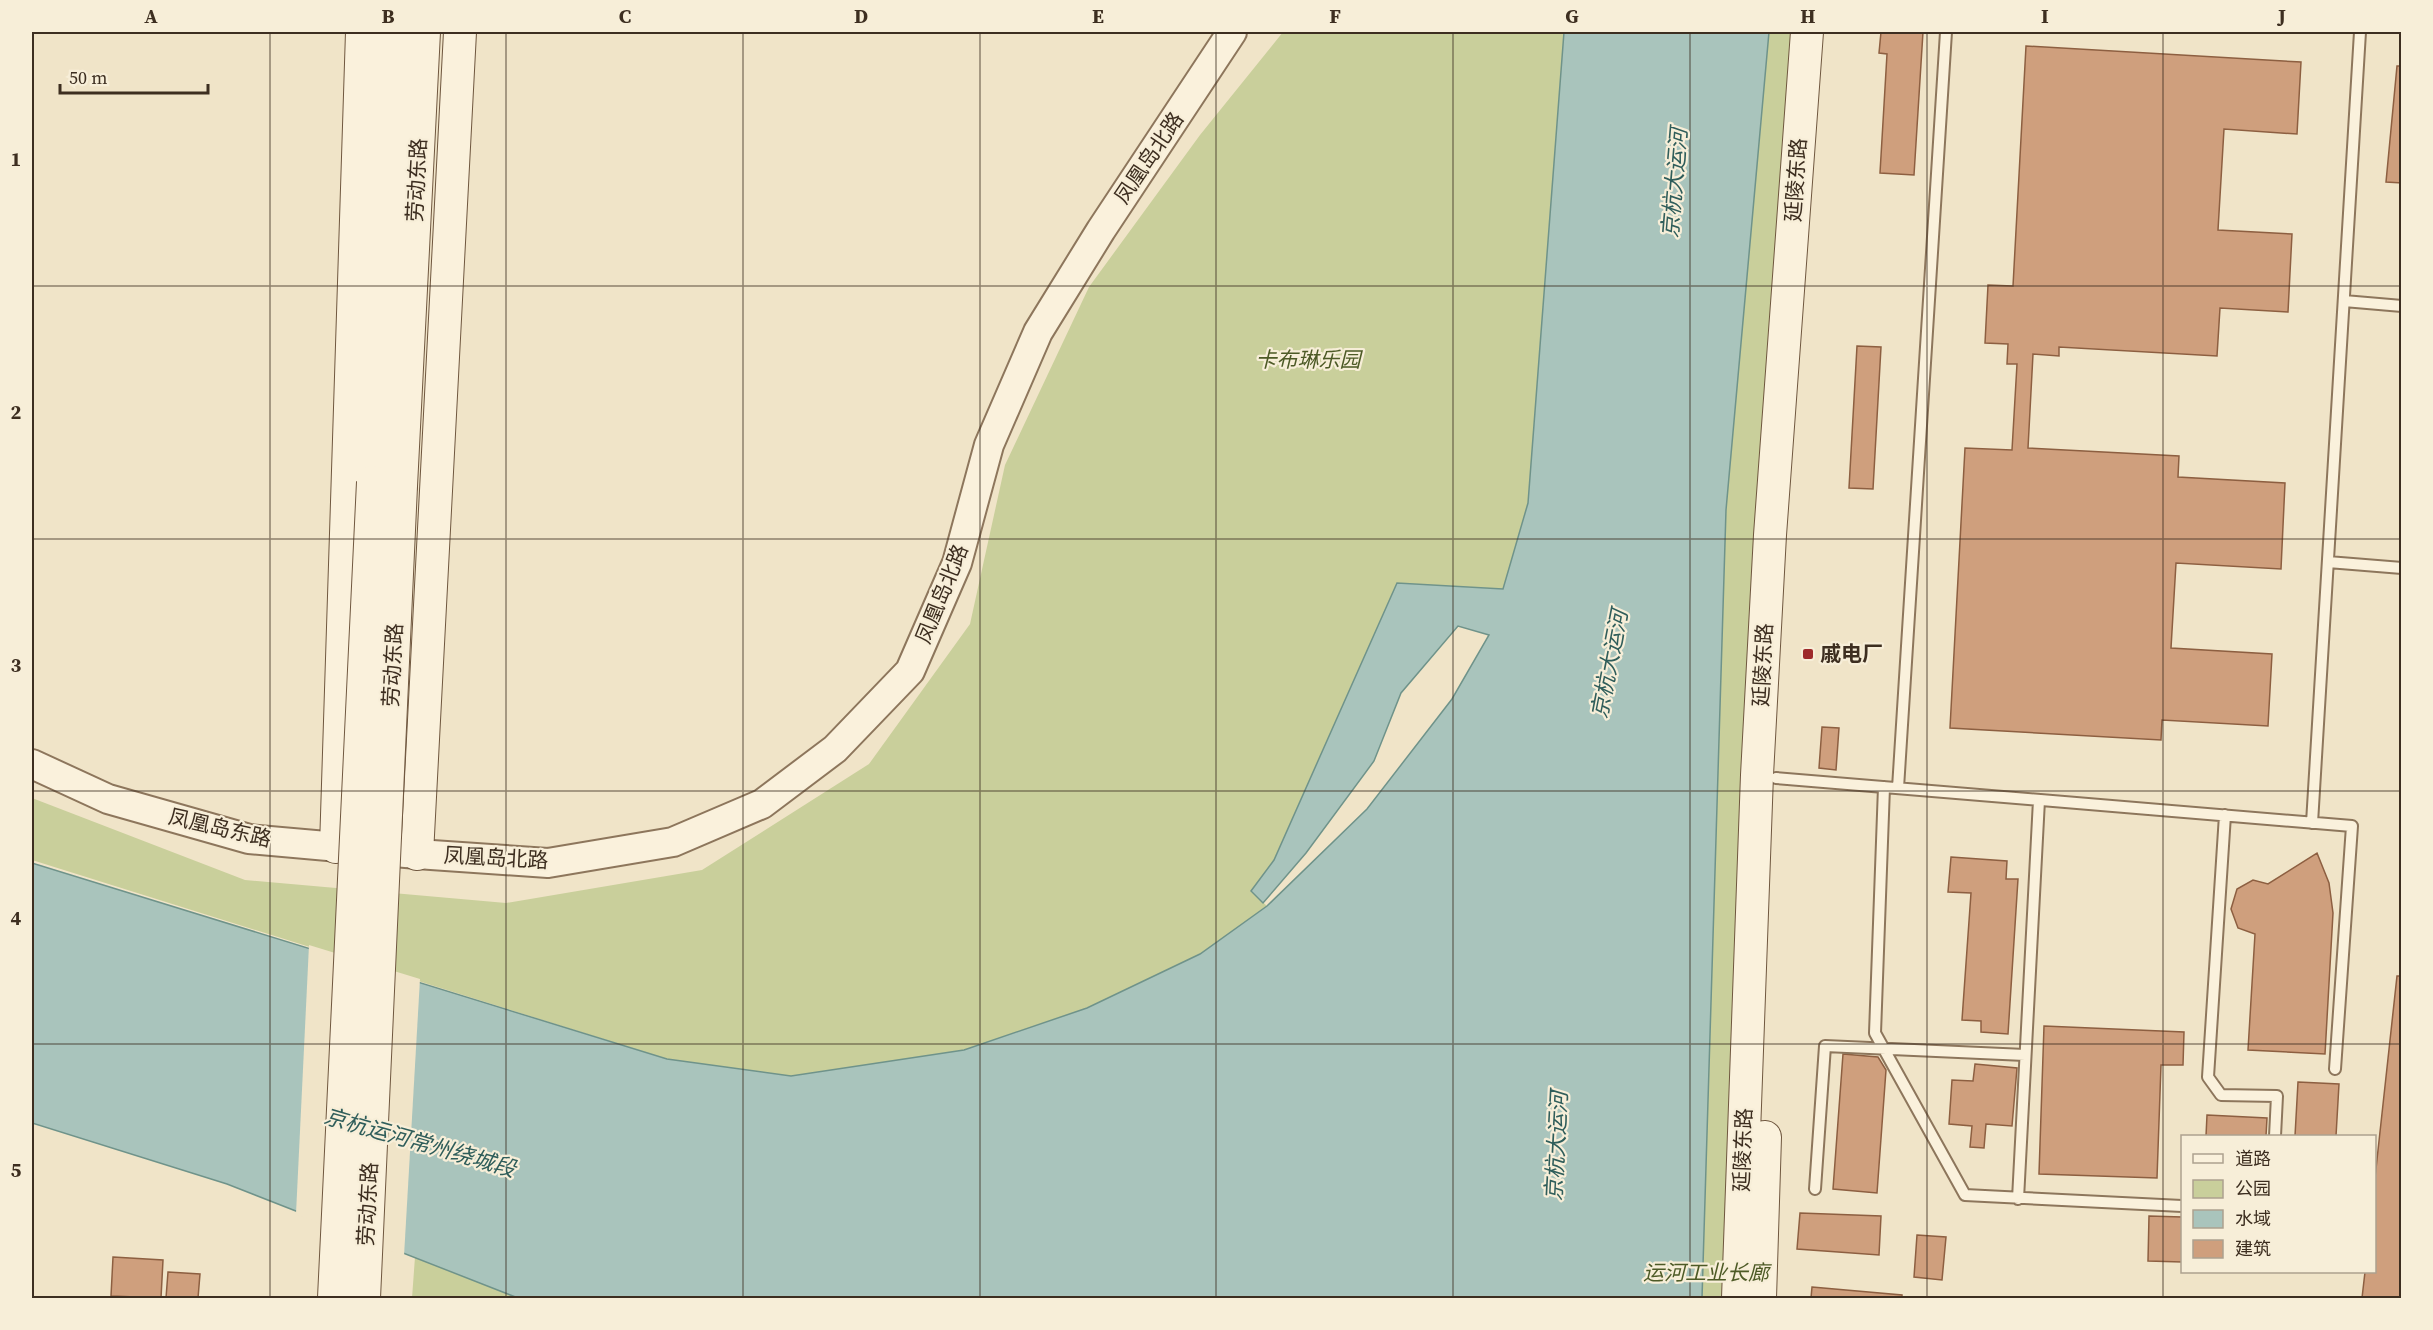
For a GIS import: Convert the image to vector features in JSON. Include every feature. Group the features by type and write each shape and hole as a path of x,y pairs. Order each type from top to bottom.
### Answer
{"main road":[{"path":"336,847 362,32"},
{"name":"劳动东路","path":"364,1299 387,484 392,32"},
{"name":"劳动东路","path":"334,1299 387,484 424,32"},
{"path":"417,854 460,32"},
{"name":"延陵东路","path":"1738,1299 1757,775 1771,524 1807,32"},
{"name":"延陵东路","path":"1760,1299 1776,778 1789,542 1827,32"}],"street":[{"name":"凤凰岛北路","path":"417,854 548,863 673,842 762,804 835,749 910,671 957,563 989,445 1038,332 1101,230 1232,32"},
{"name":"凤凰岛东路","path":"32,764 108,799 249,839 417,854"}],"lane":[{"path":"1898,788 1946,32"},
{"path":"2312,823 2360,32"},
{"path":"2344,301 2402,306"},
{"path":"2328,562 2402,568"},
{"path":"1776,778 2352,826 2335,1069"},
{"path":"1884,787 1875,1033 1965,1195 2181,1206"},
{"path":"2018,1199 2039,800"},
{"path":"2225,815 2208,1077 2221,1095 2277,1096 2275,1135"},
{"path":"1815,1188 1825,1046 2025,1055"}],"green space":[{"name":"卡布琳乐园","path":"1283,32 1564,32 1528,503 1503,590 1397,583 1274,860 1251,891 1267,906 1200,954 1087,1008 964,1050 791,1076 667,1059 32,860 32,798 245,880 506,903 702,870 869,764 970,624 1005,465 1089,287 1200,135"},
{"name":"运河工业长廊","path":"1762,32 1794,32 1730,1298 1680,1298 1721,525"},
{"path":"415,1257 504,1291 518,1298 412,1298"}],"water":[{"path":"1564,32 1769,32 1726,510 1702,1298 518,1298 227,1184 32,1123 32,863 667,1059 791,1076 964,1050 1087,1008 1200,954 1267,906 1367,809 1452,699 1489,635 1458,626 1401,693 1374,761 1306,853 1263,903 1251,891 1274,860 1397,583 1503,589 1528,503"}],"pier":[{"path":"309,945 420,979 404,1256 296,1214"}],"building":[{"path":"1881,32 1923,32 1914,175 1880,173 1887,54 1879,53"},
{"path":"2026,46 2301,62 2297,134 2224,129 2218,230 2292,234 2288,312 2220,308 2217,356 2059,347 2059,356 2033,354 2028,448 2179,456 2178,477 2285,483 2281,569 2176,563 2171,648 2272,654 2268,726 2162,720 2161,740 1950,728 1965,448 2012,450 2017,364 2007,364 2008,344 1985,343 1988,285 2013,286"},
{"path":"2397,66 2402,66 2402,183 2386,182"},
{"path":"1857,346 1881,347 1873,489 1849,488"},
{"path":"1822,727 1839,728 1836,770 1819,768"},
{"path":"2317,853 2329,883 2333,913 2325,1054 2248,1050 2255,934 2238,928 2231,909 2237,889 2253,880 2268,884"},
{"path":"1951,857 2007,861 2006,879 2018,879 2008,1034 1981,1032 1981,1021 1962,1020 1971,893 1948,892"},
{"path":"2397,976 2402,976 2402,1298 2362,1298 2365,1273 2376,1273 2376,1169"},
{"path":"2044,1026 2184,1032 2183,1065 2161,1065 2157,1178 2039,1174"},
{"path":"1843,1054 1878,1057 1886,1070 1877,1193 1833,1189"},
{"path":"1975,1064 2017,1068 2012,1126 1986,1124 1984,1148 1970,1147 1972,1126 1949,1124 1952,1080 1973,1081"},
{"path":"2298,1082 2339,1084 2336,1135 2295,1135"},
{"path":"2207,1115 2267,1118 2266,1135 2206,1135"},
{"path":"1800,1213 1881,1216 1879,1255 1797,1249"},
{"path":"2149,1216 2181,1217 2181,1262 2148,1261"},
{"path":"1917,1235 1946,1237 1942,1280 1914,1277"},
{"path":"113,1257 163,1260 161,1298 111,1296"},
{"path":"168,1272 200,1274 198,1298 166,1298"},
{"path":"1812,1287 1902,1295 1902,1298 1811,1298"}],"place":[{"name":"戚电厂","path":"1808,654"}],"water label":[{"name":"京杭大运河","path":"1674,183"},
{"name":"京杭大运河","path":"1609,664"},
{"name":"京杭运河常州绕城段","path":"420,1142"},
{"name":"京杭大运河","path":"1556,1146"}]}
